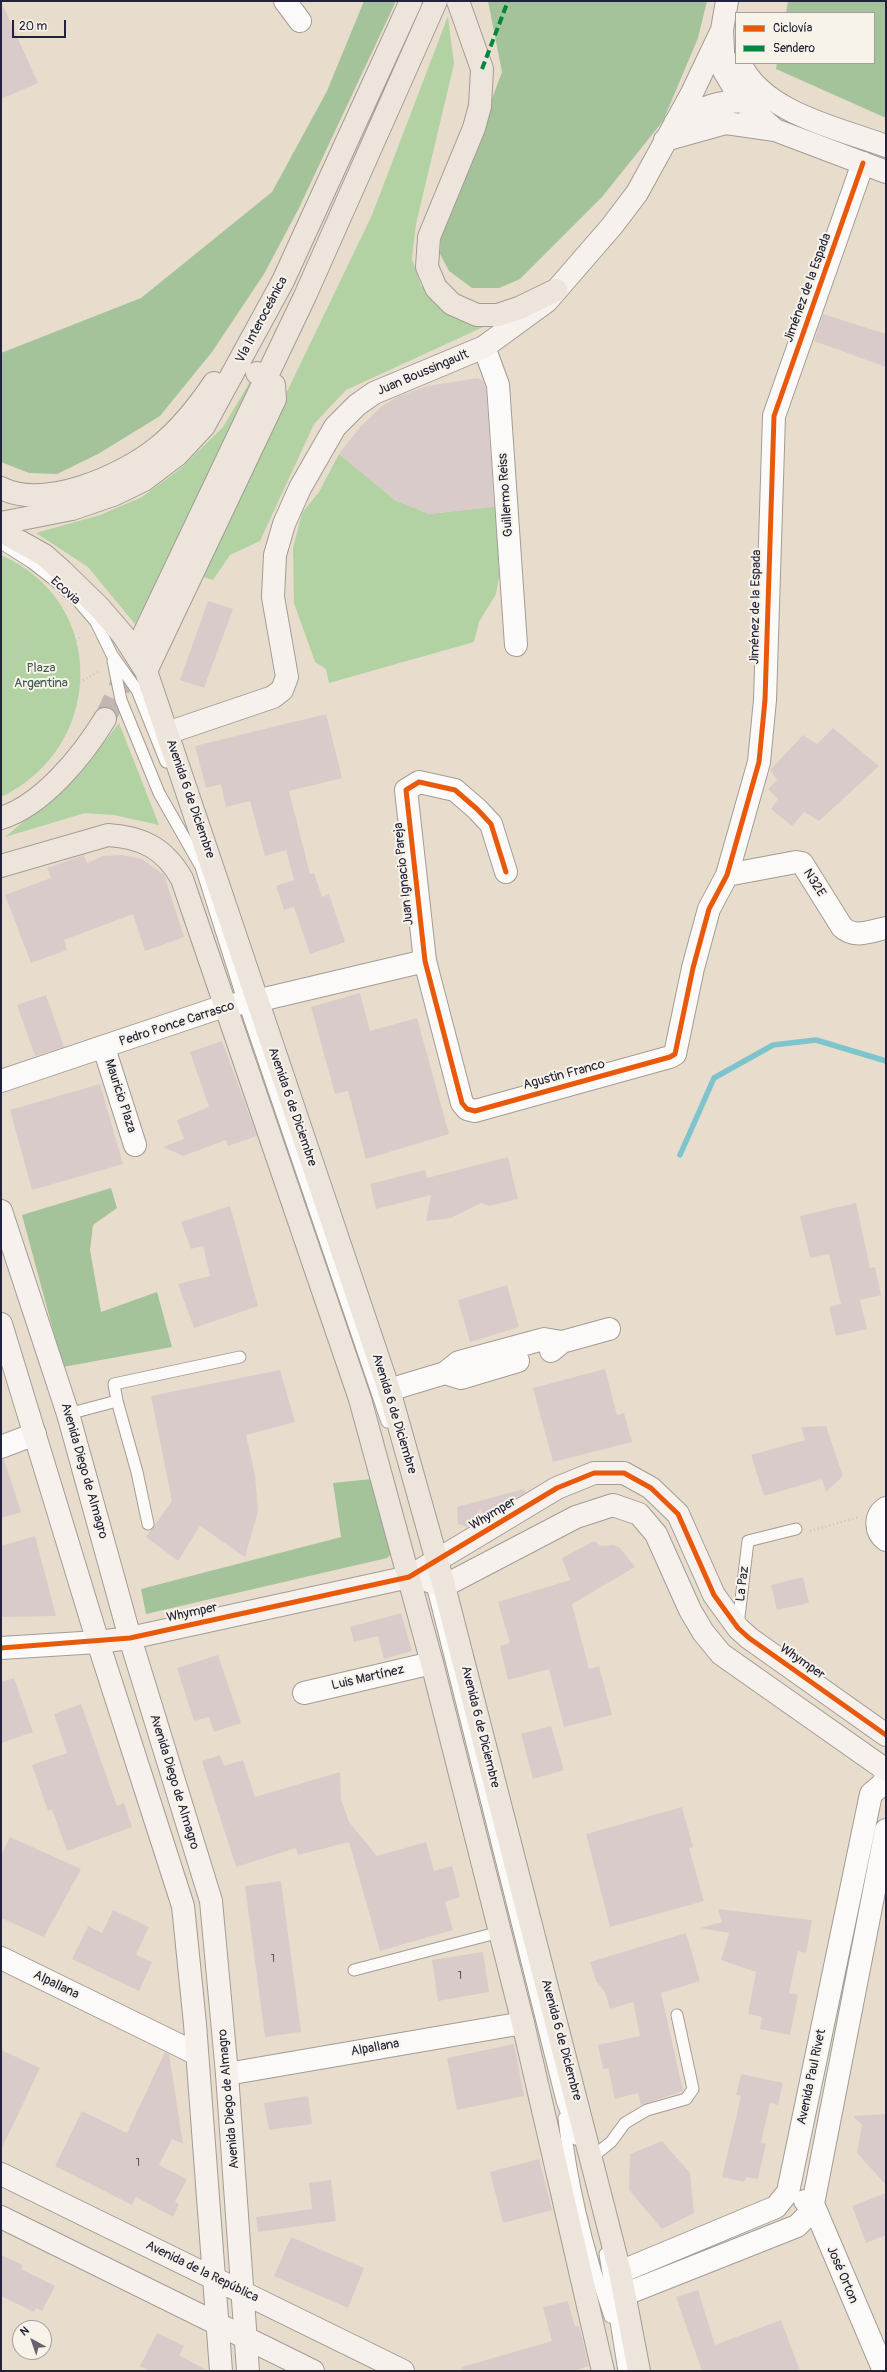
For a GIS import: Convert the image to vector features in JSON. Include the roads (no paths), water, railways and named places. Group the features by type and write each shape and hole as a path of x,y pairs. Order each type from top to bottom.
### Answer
{"main road":[{"name":"Vía Interoceánica","path":"1,523 72,510 112,495 144,480 177,455 204,426 283,281 411,1"},
{"name":"Vía Interoceánica","path":"142,638 291,325 436,1"},
{"path":"458,1 482,69 480,106 474,128 429,237 427,267 436,288 452,304 477,315 498,315 520,308 556,290"},
{"path":"727,1 729,32 724,70 742,100 775,130"},
{"path":"739,12 741,1"},
{"path":"729,32 735,48"},
{"name":"Juan Boussingault","path":"167,733 273,697 282,690 287,677 273,597 275,555 284,524 300,488 335,427 357,405 374,393 484,347 535,311 556,290 612,226 637,193 670,131 729,32"},
{"path":"740,64 746,77 756,87 786,109"},
{"path":"670,131 706,107 720,103 742,100 786,109 886,146"},
{"path":"670,131 726,123 775,130 886,172"},
{"path":"321,197 344,208"},
{"path":"1,488 11,493 41,496 76,488 119,472 158,448 195,410 283,281"},
{"path":"267,310 291,325"},
{"path":"146,671 275,400 274,385 266,378 238,364"},
{"name":"Avenida 6 de Diciembre","path":"1,531 44,555 62,571 118,630 146,671 196,816 241,1004 360,1399 430,1574 432,1663 523,2023 603,2371"},
{"path":"3,818 28,803 60,778 82,754 105,719"},
{"name":"Avenida 6 de Diciembre","path":"1,866 108,835 123,836 140,841 156,850 172,861 182,879 241,1004 389,1390 430,1574 591,2158 620,2272 623,2295 639,2371"},
{"name":"Avenida Diego de Almagro","path":"1,1212 68,1414 130,1638 211,1901 227,2074 248,2371"},
{"name":"Avenida Diego de Almagro","path":"1,1324 98,1642 183,1906 197,2054 221,2371"},
{"name":"Whymper","path":"430,1574 557,1488 594,1473 624,1474 651,1488 678,1514 714,1595 738,1628 749,1638 886,1735"},
{"name":"Whymper","path":"98,1642 130,1638 430,1574 613,1505 639,1514 656,1534 690,1610 703,1632 721,1654 885,1779"},
{"name":"Avenida de la República","path":"1,2174 403,2371"},
{"path":"1,2217 313,2371"}],"street":[{"path":"285,1 300,21"},
{"name":"Jiménez de la Espada","path":"675,1054 693,968 709,909 727,875 759,762 765,700 774,416 863,163"},
{"name":"Guillermo Reiss","path":"484,347 498,385 516,645"},
{"name":"Juan Ignacio Pareja","path":"462,1103 425,961 406,790 419,782 455,790 492,824 506,872"},
{"name":"N32E","path":"727,875 796,862 802,863 842,927 848,933 856,935 886,928"},
{"name":"Pedro Ponce Carrasco","path":"1,1082 241,1004 425,961"},
{"name":"Mauricio Plaza","path":"104,1048 135,1145"},
{"name":"Agustin Franco","path":"462,1103 467,1109 475,1111 670,1057 675,1054"},
{"path":"389,1390 445,1373 459,1362 544,1339 562,1342 609,1328"},
{"path":"1,1447 35,1434"},
{"path":"883,1511 878,1532 886,1540"},
{"name":"Whymper","path":"1,1648 98,1642"},
{"name":"Luis Martínez","path":"304,1693 432,1663"},
{"name":"Avenida Paul Rivet","path":"620,2272 776,2207 788,2192 871,1794 885,1779"},
{"name":"Avenida Paul Rivet","path":"623,2295 797,2226 806,2218 813,2204 886,1830"},
{"name":"Alpallana","path":"1,1958 197,2054"},
{"name":"Alpallana","path":"227,2074 523,2023"},
{"path":"788,2192 813,2204"},
{"name":"José Orton","path":"813,2204 884,2371"},
{"path":"757,2216 766,2238"}],"lane":[{"name":"Ecovia","path":"1,543 31,562 78,601 96,622 112,655"},
{"path":"112,655 122,700 142,753 159,793 200,865"},
{"path":"112,655 137,690 177,787 241,1004"},
{"path":"148,1524 137,1472 117,1401 114,1384 240,1357"},
{"path":"68,1414 117,1401"},
{"name":"La Paz","path":"738,1628 748,1541 796,1529"},
{"path":"430,1574 562,2101 581,2153 593,2196 607,2261 618,2342 624,2371"},
{"path":"354,1970 500,1932"},
{"path":"591,2158 611,2142 624,2123 647,2110 686,2100 694,2089 676,2015"},
{"path":"562,2101 568,2156 591,2261 618,2342"}],"waterway":[{"path":"680,1155 714,1078 773,1045 816,1040 886,1061"}],"tunnel":[{"path":"105,719 142,638"}],"park label":[{"name":"Plaza Argentina","path":"41,676"}]}
